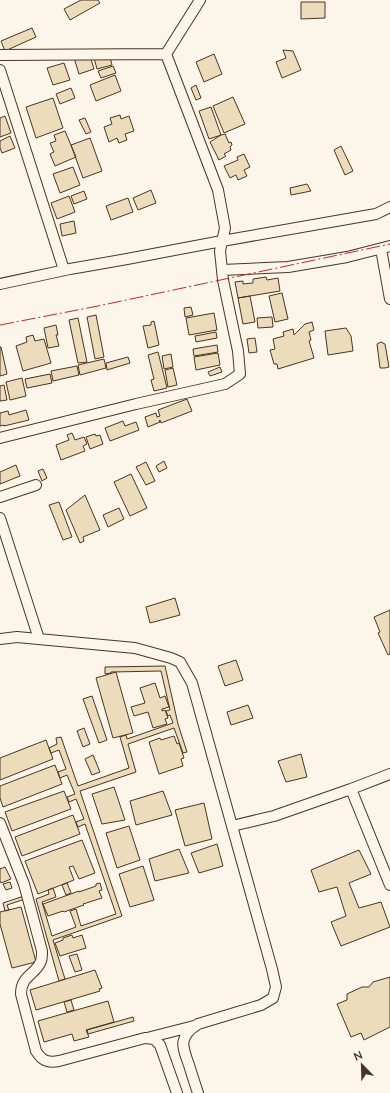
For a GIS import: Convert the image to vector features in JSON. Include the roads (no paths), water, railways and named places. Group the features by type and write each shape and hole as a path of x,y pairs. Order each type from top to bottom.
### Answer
{"street":[{"path":"166,54 200,0"},
{"path":"0,55 166,54"},
{"path":"0,438 225,384 240,374 238,351 223,280 220,251 225,228 218,190 166,54"},
{"path":"0,70 64,270"},
{"path":"0,284 64,270 127,260 222,241 376,214 390,207"},
{"path":"376,214 390,216"},
{"path":"222,270 288,267 347,257 386,248 390,299"},
{"path":"0,497 36,485"},
{"path":"0,518 39,639"},
{"path":"0,639 17,637 135,648 180,662 192,683 272,968 276,987 274,998 261,1006 59,1061 52,1062 40,1057 36,1051 21,994 21,987 24,981 42,960 42,951 24,884 0,823"},
{"path":"232,826 274,816 390,774"},
{"path":"351,789 390,885"},
{"path":"198,1024 188,1030 182,1047 198,1093"},
{"path":"145,1038 154,1039 160,1045 177,1093"}]}
